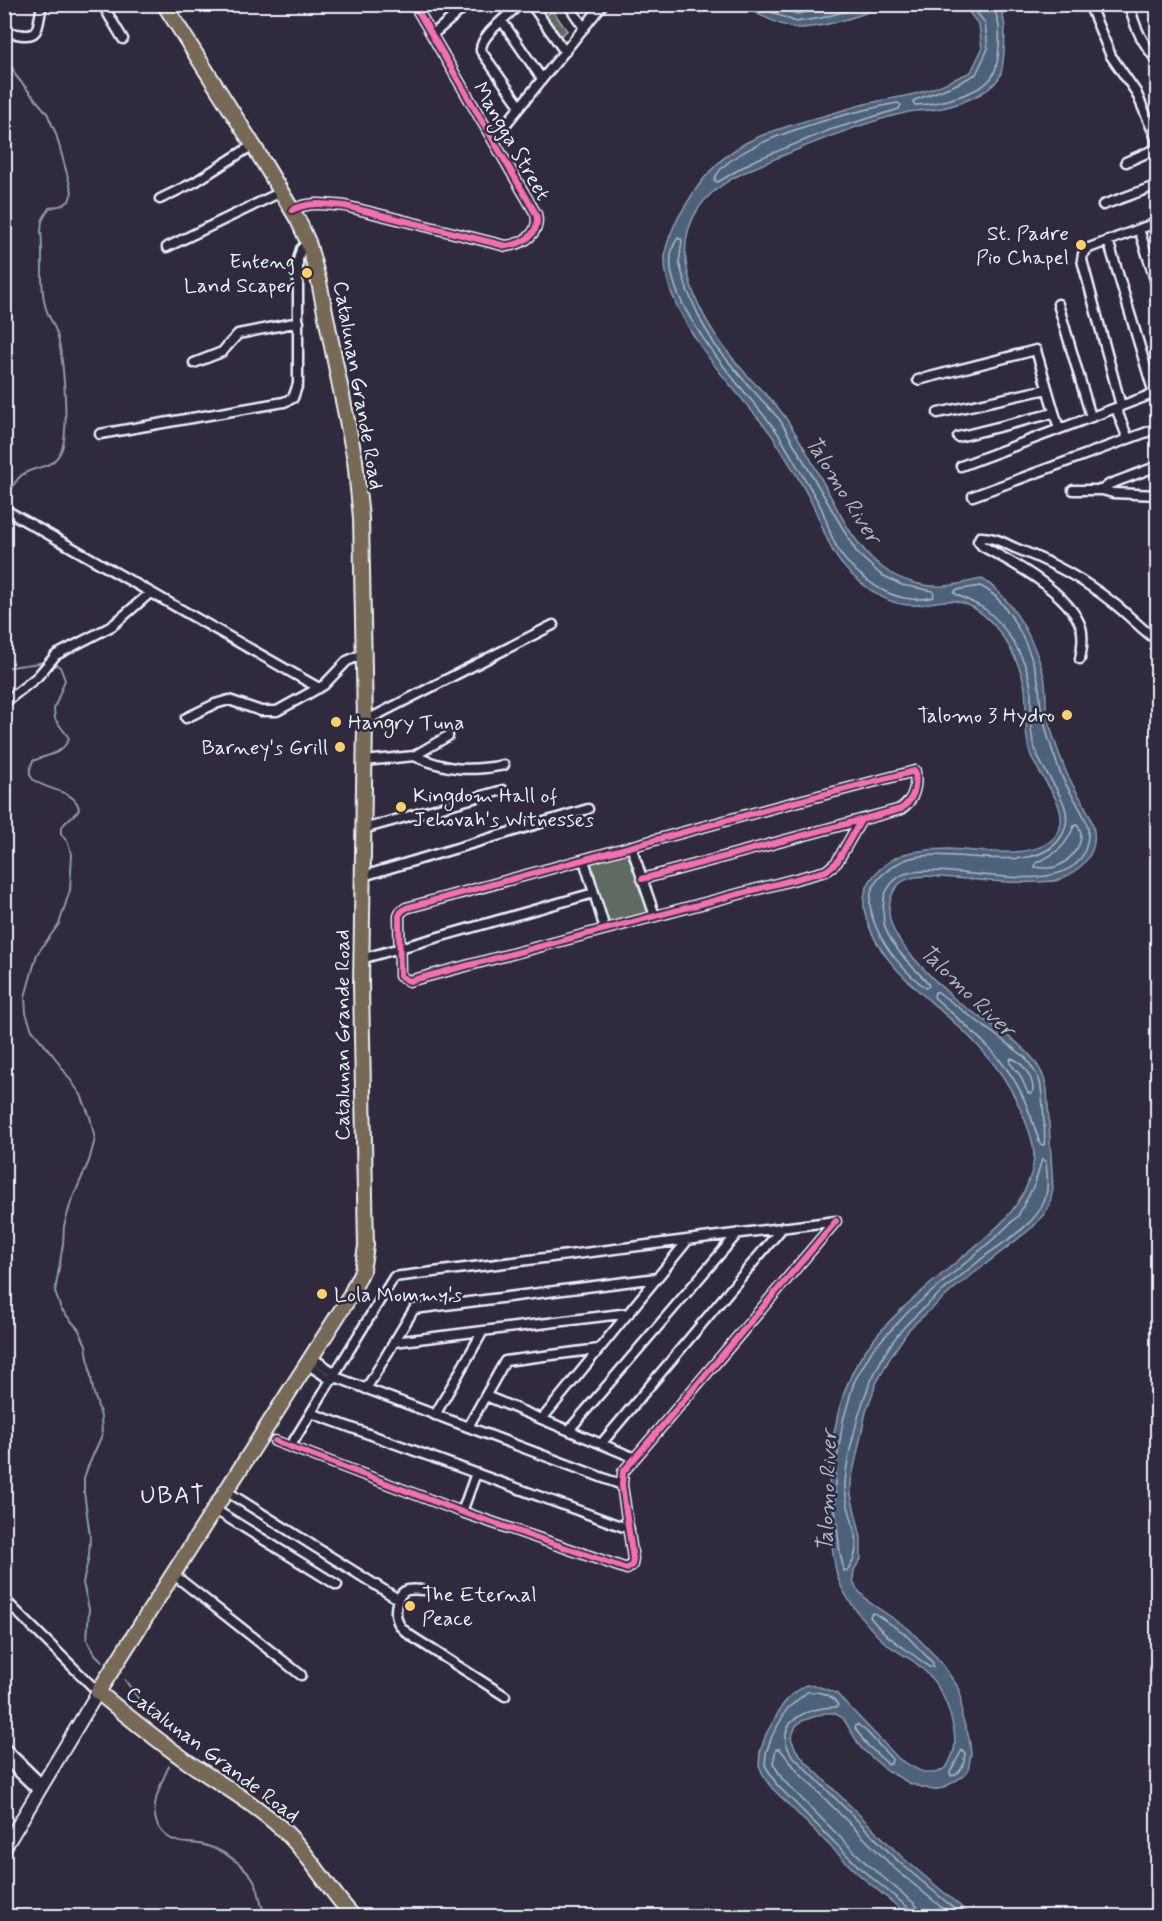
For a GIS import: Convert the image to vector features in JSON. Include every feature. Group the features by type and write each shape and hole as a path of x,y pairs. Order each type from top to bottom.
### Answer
{"main road":[{"name":"Catalunan Grande Road","path":"164,4 253,145 292,210 308,242 319,282 358,484 364,721 361,959 365,1254 362,1271 355,1287 98,1692 162,1743 244,1799 280,1827 352,1917"},
{"path":"4,1849 98,1692"}],"street":[{"path":"4,32 34,35 42,4"},
{"path":"102,4 123,39"},
{"name":"Mangga Street","path":"292,210 306,204 345,206 506,246 519,243 532,234 538,222 536,214 414,4"},
{"path":"432,34 458,8 468,4"},
{"path":"520,4 482,42 481,51 520,106"},
{"path":"531,4 565,52"},
{"path":"568,4 584,27"},
{"path":"493,140 603,4"},
{"path":"1089,4 1111,56 1136,92 1158,146 1126,162"},
{"path":"1129,4 1134,26 1144,45 1158,62"},
{"path":"502,21 542,79"},
{"path":"160,199 195,182 253,145"},
{"path":"1103,205 1158,185"},
{"path":"167,247 281,192"},
{"path":"1128,439 1082,260 1083,254 1089,248 1158,222"},
{"path":"1139,229 1158,290"},
{"path":"961,466 1156,393 1108,240"},
{"path":"100,434 289,400 296,394 299,322 298,260 301,249 308,242"},
{"path":"1058,304 1091,417"},
{"path":"194,363 222,352 238,334 299,322"},
{"path":"918,380 1036,350 1059,429"},
{"path":"938,412 1047,389"},
{"path":"958,437 1054,413"},
{"path":"973,496 1158,428"},
{"path":"1102,490 1110,484 1158,466"},
{"path":"1129,476 1135,495"},
{"path":"1073,490 1158,495"},
{"path":"4,509 318,688"},
{"path":"1080,659 1083,638 1081,627 1067,606 1027,570 982,546 978,541 980,537 990,538 1025,552 1078,579 1114,603 1158,641"},
{"path":"4,702 37,677 56,655 111,626 150,593"},
{"path":"364,721 553,625"},
{"path":"186,718 229,700 261,711 270,712 283,708 329,682 347,661 363,654"},
{"path":"364,761 414,756 448,736"},
{"path":"414,756 432,764 456,770 469,771 504,765"},
{"path":"642,879 861,820 893,813 907,805 915,789 915,771 631,846 404,910 399,916 399,973 402,979 409,981 831,869 842,855 861,820"},
{"path":"363,829 503,790"},
{"path":"363,876 588,809"},
{"path":"631,846 655,916"},
{"path":"584,860 605,929"},
{"path":"361,959 594,893"},
{"path":"275,1441 290,1447 462,1512 623,1569 630,1568 633,1563 622,1485 623,1472 836,1221 394,1277 335,1377 290,1447"},
{"path":"601,1444 783,1227"},
{"path":"568,1430 738,1233"},
{"path":"542,1419 688,1240"},
{"path":"366,1389 414,1309 657,1278"},
{"path":"394,1342 629,1313"},
{"path":"435,1415 483,1331"},
{"path":"468,1427 505,1361 599,1349"},
{"path":"309,1361 335,1377 622,1485"},
{"path":"486,1396 634,1458"},
{"path":"311,1413 629,1529"},
{"path":"462,1512 476,1473"},
{"path":"226,1491 398,1599"},
{"path":"214,1509 337,1585"},
{"path":"173,1574 301,1676"},
{"path":"424,1590 408,1590 398,1599 397,1621 405,1631 505,1696"},
{"path":"4,1599 98,1692"},
{"path":"4,1747 40,1787"},
{"path":"4,1758 40,1787"}],"shaded area":[{"path":"553,11 567,31 553,41 539,20"},
{"path":"629,852 649,912 609,924 590,863"}],"water":[{"path":"742,5 887,5 855,17 797,28 777,23"},
{"path":"963,5 1000,5 1005,27 1004,54 1001,74 994,84 962,102 937,109 909,112 863,125 803,147 739,175 716,190 698,209 688,230 686,252 688,274 705,318 732,357 785,416 842,518 856,540 873,560 889,572 920,584 945,586 982,579 1004,597 1013,609 1035,649 1045,680 1047,711 1053,736 1069,778 1089,814 1094,833 1090,855 1082,865 1059,880 996,882 919,877 899,884 890,902 889,912 894,930 911,955 956,1000 1023,1048 1034,1060 1042,1074 1047,1089 1053,1189 1045,1213 1033,1227 955,1288 910,1328 876,1384 866,1412 851,1482 851,1495 861,1537 861,1559 854,1570 853,1581 856,1588 869,1602 909,1629 940,1661 960,1690 962,1717 969,1737 971,1753 968,1771 964,1776 943,1788 933,1790 911,1784 886,1770 861,1748 843,1718 834,1713 825,1713 802,1721 796,1726 791,1738 796,1750 808,1764 903,1858 972,1916 909,1916 857,1873 773,1789 759,1765 760,1752 766,1734 782,1706 790,1696 806,1685 817,1686 836,1693 899,1759 911,1766 933,1773 942,1770 950,1761 955,1744 954,1731 950,1713 938,1688 921,1667 886,1644 877,1635 852,1604 839,1581 830,1526 831,1456 843,1395 860,1359 881,1331 902,1309 993,1231 1012,1211 1026,1188 1033,1166 1034,1151 1029,1130 1017,1102 996,1067 969,1036 902,976 879,946 865,913 865,894 868,883 875,874 899,856 940,849 995,852 1030,850 1044,845 1055,836 1061,823 1061,815 1055,797 1035,764 1028,747 1024,683 1015,658 1000,632 990,621 968,605 955,601 918,605 900,604 883,598 846,569 835,554 807,493 773,437 715,367 684,320 669,286 665,256 675,225 697,188 708,173 744,144 770,132 805,121 865,104 925,91 971,72 982,49 979,25"},
{"path":"1158,1443 1157,1557 1154,1491"}],"waterway":[{"path":"4,50 16,76 47,113 56,134 72,192 69,201 49,208 42,221 41,231 43,296 57,334 62,359 65,413 63,444 57,458 18,478 4,503"},
{"path":"4,668 46,662"},
{"path":"53,663 60,667 65,680 54,709 55,719 69,738 66,744 54,754 33,761 30,771 32,779 39,784 68,795 76,801 79,810 61,828 61,834 67,841 72,854 70,890 59,924 37,954 25,997 26,1013 32,1030 81,1095 90,1117 95,1139 64,1226 55,1292 61,1309 79,1330 86,1345 93,1390 101,1417 102,1435 84,1478 90,1536 89,1556 83,1583 89,1609 87,1640 102,1661"},
{"path":"125,1680 140,1701 177,1730 180,1739"},
{"path":"169,1766 155,1803 156,1821 160,1830 172,1840 210,1847 237,1862 255,1882 266,1916"}],"cycle path":[{"path":"292,210 311,204 345,206 506,246 519,243 529,237 536,227 536,214 414,4"},
{"path":"642,879 901,809 914,792 915,771 406,908 399,916 400,976 409,981 826,871 837,862 861,820"},
{"path":"275,1441 462,1512 627,1569 632,1565 633,1559 622,1485 623,1472 836,1221"}],"place":[{"name":"St. Padre Pio Chapel","path":"1081,245"},
{"name":"Enteng Land Scaper","path":"307,273"},
{"name":"Talomo 3 Hydro","path":"1067,715"},
{"name":"Hangry Tuna","path":"336,722"},
{"name":"Barney's Grill","path":"340,747"},
{"name":"Kingdom Hall of Jehovah's Witnesses","path":"401,807"},
{"name":"Lola Mommy's","path":"322,1294"},
{"name":"The Eternal Peace","path":"410,1606"}],"district":[{"name":"UBAT","path":"173,1495"}],"water label":[{"name":"Talomo River","path":"844,489"},
{"name":"Talomo River","path":"968,990"},
{"name":"Talomo River","path":"826,1491"}]}
